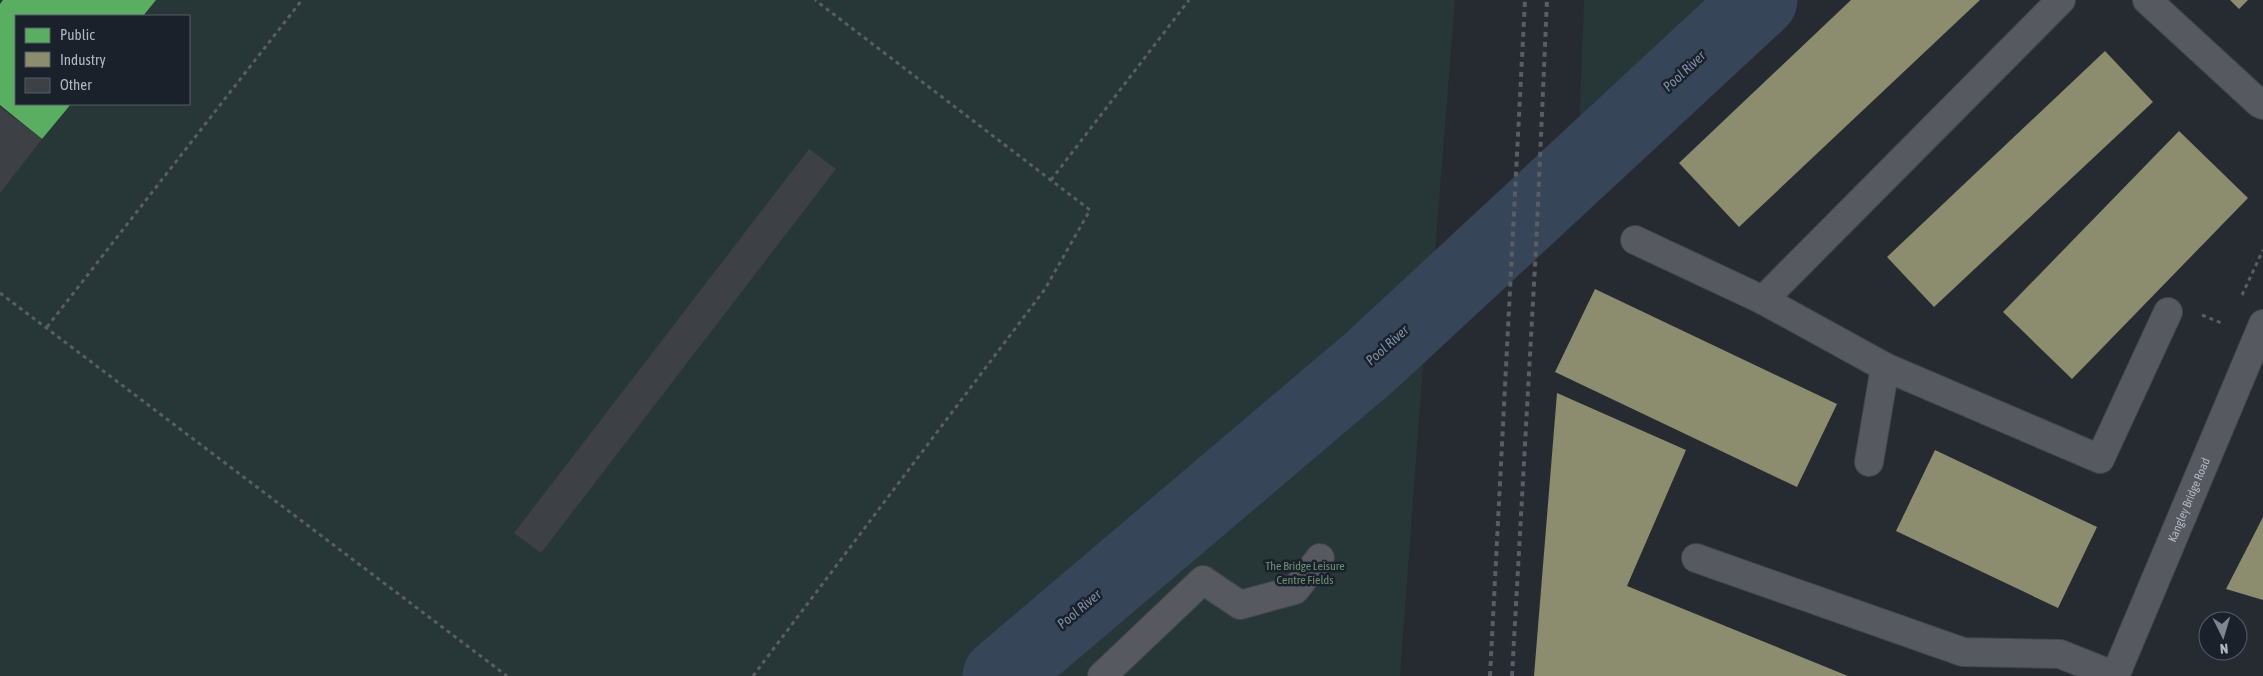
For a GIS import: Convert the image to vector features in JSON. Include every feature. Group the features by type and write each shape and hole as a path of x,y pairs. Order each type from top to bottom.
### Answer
{"street":[{"path":"1762,300 2061,0"},
{"path":"2147,0 2259,104 2263,105"},
{"path":"1635,240 1762,300 1885,367 2100,459 2168,312"},
{"name":"Kangley Bridge Road","path":"2115,676 2263,324"},
{"path":"1869,462 1885,367"},
{"path":"1102,676 1203,580 1240,605 1295,590 1320,558"},
{"path":"1696,558 1963,652 2060,654 2115,676"}],"path":[{"path":"47,327 302,0"},
{"path":"752,676 1046,289 1090,210 815,0"},
{"path":"1051,180 1189,0"},
{"path":"0,293 507,676"},
{"path":"2196,312 2227,325"}],"green space":[{"path":"0,0 1455,0 1434,265 988,676 0,676"},
{"path":"1584,0 1727,0 1579,133"},
{"name":"The Bridge Leisure Centre Fields","path":"1425,338 1400,676 1025,676"}],"building: Public":[{"path":"3,0 156,0 144,15 15,15 15,105 70,105 42,139 0,105 0,4"}],"building: Industry":[{"path":"1851,0 1980,0 1739,227 1679,163"},
{"path":"2230,0 2248,0 2239,9"},
{"path":"2105,51 2153,102 1934,307 1887,257"},
{"path":"2179,131 2248,198 2072,379 2003,312"},
{"path":"1595,289 1837,404 1797,487 1555,372"},
{"path":"1557,393 1686,450 1627,586 1848,676 1534,676"},
{"path":"1935,450 2097,527 2058,608 1896,531"},
{"path":"2263,517 2263,600 2226,589"}],"building: Other":[{"path":"0,107 42,139 0,193"},
{"path":"809,149 836,169 541,553 514,533"}],"waterway":[{"name":"Pool River","path":"1000,676 1371,361 1760,0"}],"railway":[{"path":"1490,676 1525,0"},
{"path":"1512,676 1536,248 1547,0"}]}
